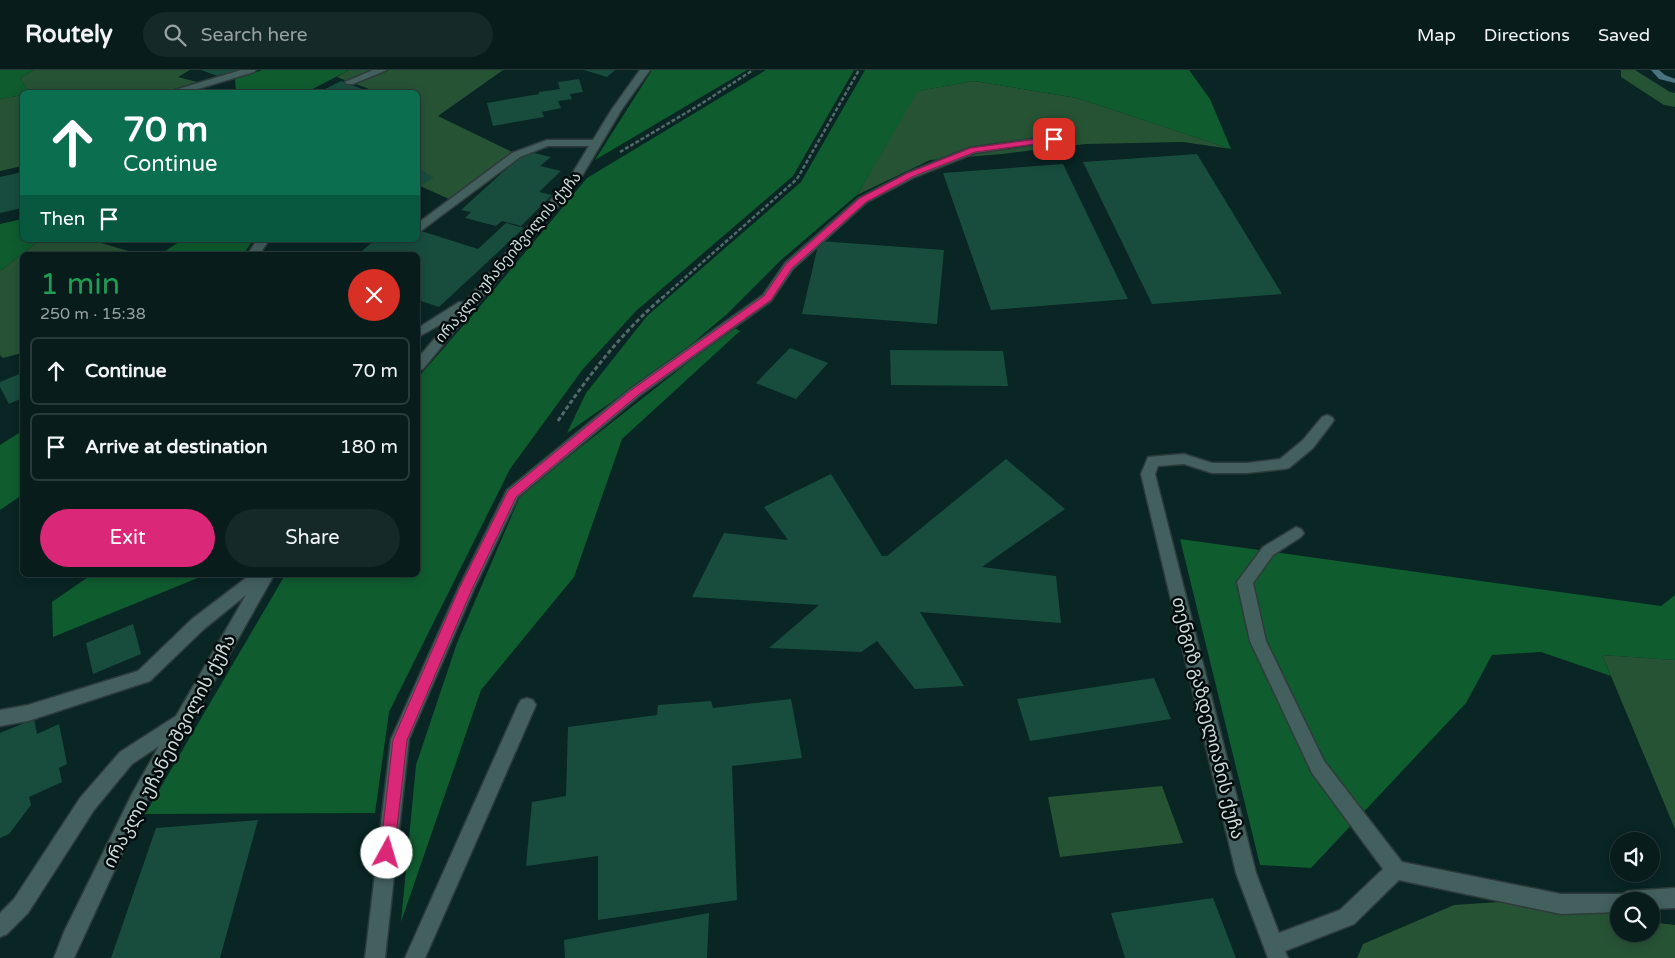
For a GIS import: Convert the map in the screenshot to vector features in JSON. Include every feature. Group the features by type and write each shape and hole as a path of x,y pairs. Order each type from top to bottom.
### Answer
{"street":[{"path":"190,90 224,83 251,70"},
{"path":"350,82 382,70"},
{"name":"ირაკლი უჩანეიშვილის ქუჩა","path":"420,364 575,179 617,109 645,70"},
{"path":"375,958 400,740 466,589 512,494 634,393 767,298 789,266 863,200 911,174 973,150 1054,139"},
{"path":"420,227 516,155 548,143 596,143"},
{"path":"420,332 474,298"},
{"name":"თენგიზ გაზდელიანის ქუჩა","path":"1276,952 1246,873 1148,474 1153,461 1184,459 1212,468 1247,468 1284,464 1308,444 1327,420"},
{"path":"1296,533 1268,551 1245,582 1258,641 1318,767 1396,870 1561,904 1610,902"},
{"path":"0,718 28,713 144,676 198,624 258,577"},
{"name":"ირაკლი უჩანეიშვილის ქუჩა","path":"64,958 71,939 138,800 265,577"},
{"path":"414,958 527,705"},
{"path":"0,927 21,906 87,804 126,758 183,721"},
{"path":"1276,952 1347,917 1396,870"},
{"path":"1660,899 1675,898"}],"path":[{"path":"625,149 701,104 753,70"},
{"path":"558,422 579,390 640,317 797,179 859,70"}],"green space":[{"path":"0,70 34,70 20,78 28,90 20,90 20,95 0,99"},
{"path":"34,70 190,70 178,77 201,83 178,90 28,90 20,78"},
{"path":"262,70 349,70 311,90 236,90 235,79"},
{"path":"349,70 503,70 438,116 512,152 449,199 420,186 420,90 372,90 337,77"},
{"path":"652,70 747,70 595,160"},
{"path":"766,70 854,70 793,176 636,311 583,369 510,469 389,712 375,813 145,814 284,577 420,577 420,375 587,178"},
{"path":"865,70 1189,70 1210,99 1231,149 1077,98 974,81 918,91 857,195 781,260 726,315 676,357 567,433 586,393 647,316 801,182"},
{"path":"1621,70 1635,70 1670,92 1675,93 1675,107 1664,105 1621,77"},
{"path":"974,81 1077,98 1231,149 1183,142 1086,144 930,160 857,195 917,91"},
{"path":"20,95 20,166 0,171 0,99"},
{"path":"20,219 20,242 37,242 25,252 20,252 20,256 0,271 0,224"},
{"path":"37,242 98,242 132,252 25,252"},
{"path":"179,242 252,242 245,252 164,252"},
{"path":"20,256 20,354 3,358 0,355 0,271"},
{"path":"733,327 740,331 622,439 574,577 481,690 401,922 416,765 457,643 521,494"},
{"path":"20,432 20,496 0,510 0,445"},
{"path":"1180,539 1661,606 1675,595 1675,660 1602,655 1611,676 1541,652 1492,655 1466,703 1311,868 1260,865"},
{"path":"88,577 200,577 53,637 52,602"},
{"path":"1602,655 1675,660 1675,829 1611,676"},
{"path":"1162,786 1183,843 1060,857 1048,797"},
{"path":"1558,898 1610,913 1610,942 1660,942 1660,923 1675,925 1675,958 1357,958 1363,944 1454,905"}],"building":[{"path":"201,70 238,70 223,78"},
{"path":"584,70 615,70 607,77"},
{"path":"579,79 583,92 570,94 572,99 558,101 561,108 542,112 544,117 493,126 487,103 560,89 558,82"},
{"path":"341,81 365,90 323,90"},
{"path":"526,151 551,157 540,166 561,171 539,192 552,195 521,226 502,221 496,226 465,218 471,212 461,210"},
{"path":"1197,154 1282,294 1152,304 1083,162"},
{"path":"1063,164 1128,299 991,310 943,173"},
{"path":"420,169 434,178 420,186"},
{"path":"20,172 20,208 0,213 0,177"},
{"path":"506,223 524,228 439,307 420,301 420,252 361,252 373,242 420,242 420,231 478,249"},
{"path":"819,241 944,250 937,324 802,314"},
{"path":"790,348 828,363 796,399 756,383"},
{"path":"890,350 1003,351 1008,386 891,385"},
{"path":"20,374 20,399 9,404 0,387 0,382"},
{"path":"1006,459 1065,509 982,567 1056,576 1061,623 920,612 964,686 915,689 877,641 861,652 769,648 819,605 692,597 724,533 788,540 764,507 831,474 882,556 887,556"},
{"path":"133,624 141,654 93,674 86,643"},
{"path":"1154,678 1171,719 1030,741 1017,699"},
{"path":"791,699 802,758 732,766 737,900 598,920 598,856 526,866 532,802 566,796 568,727 657,715 658,705 711,701 713,708"},
{"path":"34,719 37,734 59,724 67,764 59,768 62,782 29,797 31,805 9,834 0,838 0,733"},
{"path":"258,820 220,958 111,958 156,828"},
{"path":"1213,898 1236,958 1125,958 1111,913"},
{"path":"709,913 707,958 565,958 564,940"}],"waterway":[{"path":"1655,70 1662,77 1675,81"}],"route":[{"path":"387,853 400,740 466,589 512,494 634,393 767,298 789,266 863,200 911,174 973,150 1054,139"}]}
